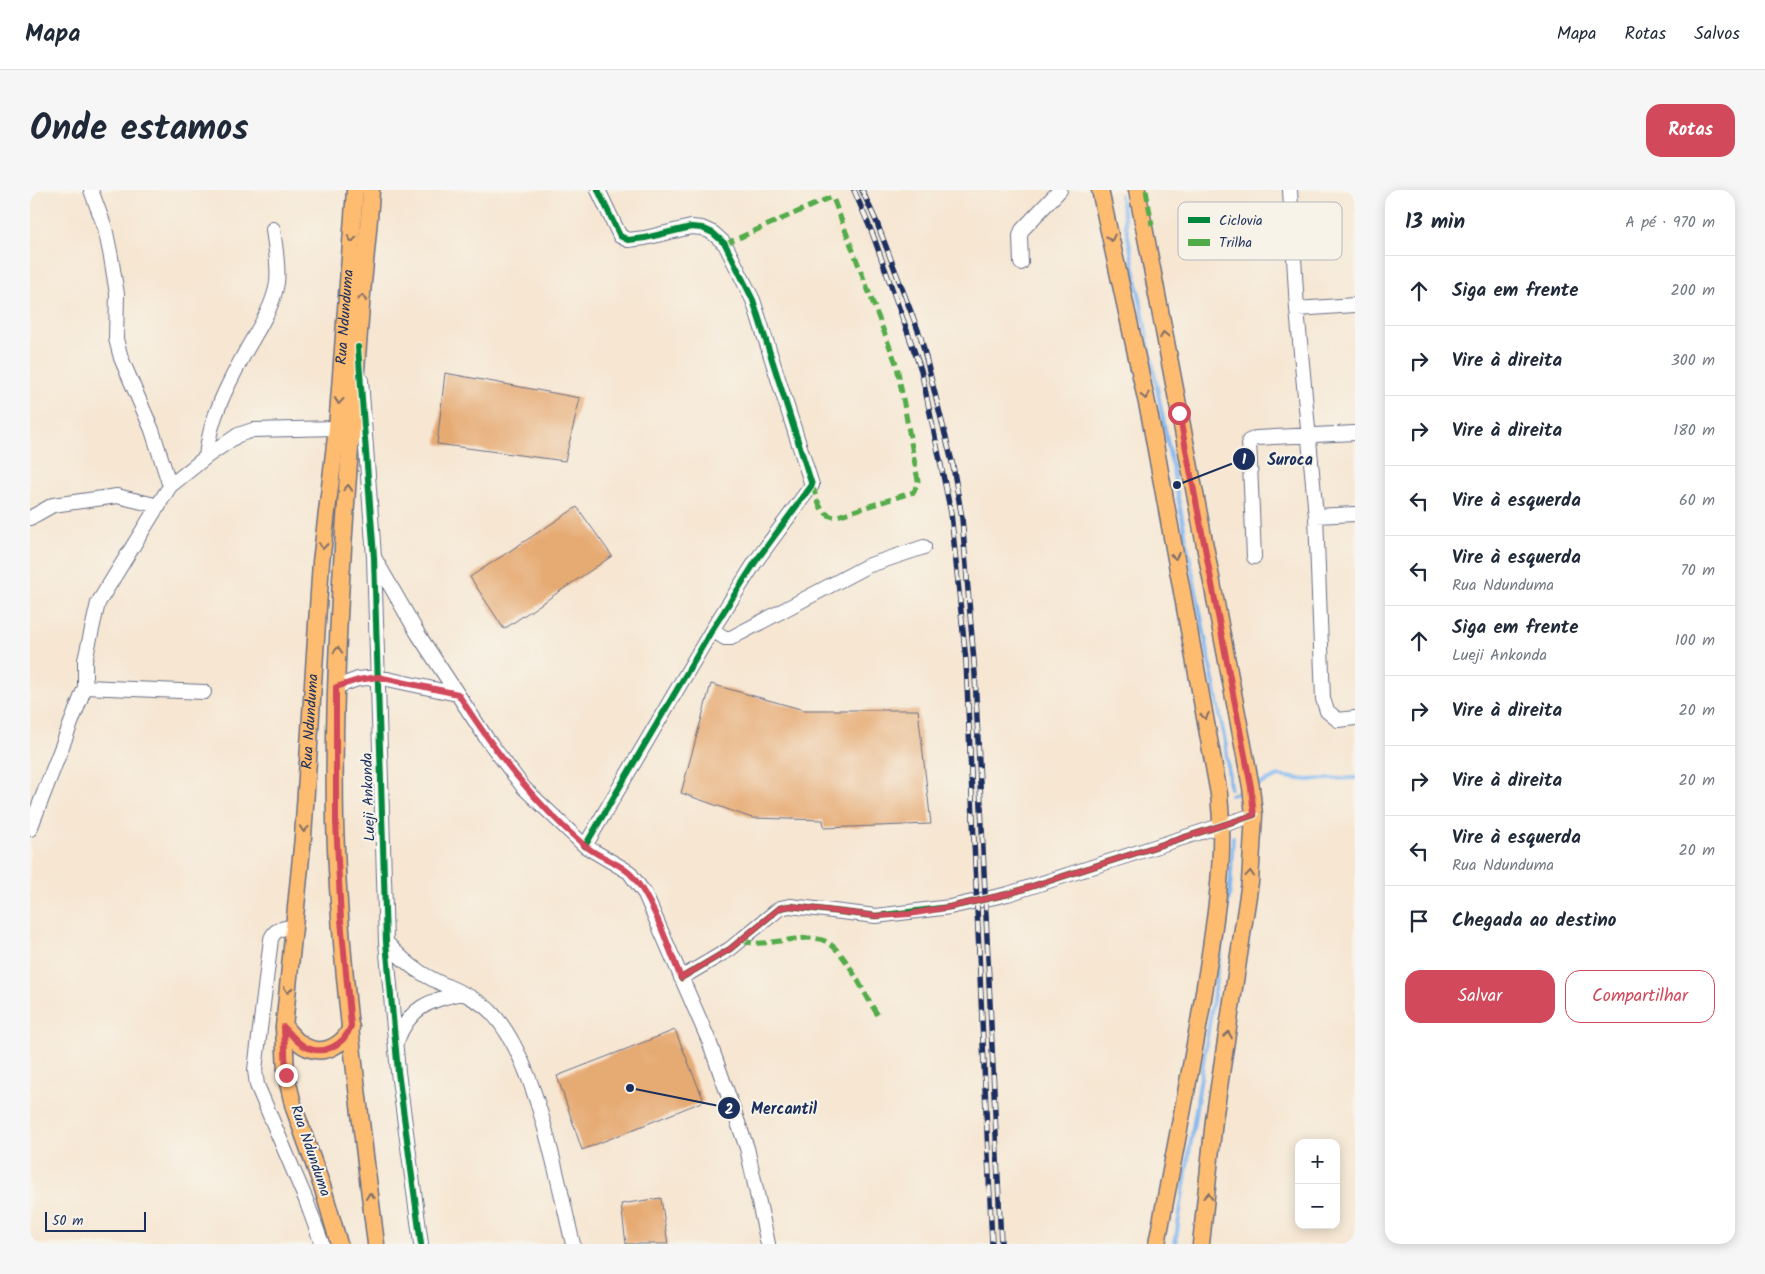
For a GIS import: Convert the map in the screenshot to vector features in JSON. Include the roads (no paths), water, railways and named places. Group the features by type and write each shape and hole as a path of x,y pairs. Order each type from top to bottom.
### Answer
{"main road":[{"name":"Rua Ndunduma","path":"339,1244 323,1189 294,1108 286,1075 284,1027 303,838 321,562 337,428 355,190"},
{"name":"Rua Ndunduma","path":"351,1026 341,920 336,821 336,687 358,347 371,190"},
{"path":"1137,190 1249,778 1254,815 1250,882 1214,1120 1202,1244"},
{"path":"1103,191 1150,418 1219,794 1222,824 1219,884 1211,951 1157,1244"},
{"path":"284,1027 302,1045 312,1050 322,1050 340,1044 347,1037 351,1026"},
{"path":"351,1026 376,1244"}],"street":[{"path":"91,190 105,228 111,257 117,294 116,339 121,358 152,430 170,486"},
{"path":"585,846 712,630 756,562 812,485 752,300 724,244 713,233 702,228 691,227 628,240 620,236 598,190"},
{"path":"1021,263 1020,236 1022,230 1060,190"},
{"path":"206,457 209,433 229,385 266,316 276,285 278,274 273,229"},
{"path":"1294,260 1296,308 1316,516 1322,699 1328,711 1338,720 1355,718"},
{"path":"1296,308 1355,305"},
{"name":"Lueji Ankonda","path":"358,347 374,556 386,942 395,1045 410,1176 421,1244"},
{"path":"30,829 85,687 85,660 98,603 170,486 206,457 238,435 253,430 337,428"},
{"path":"1254,557 1249,441 1256,438 1355,432"},
{"path":"30,518 52,505 117,496 159,506"},
{"path":"1316,516 1355,514"},
{"path":"712,630 725,638 730,638 867,566 924,547"},
{"path":"374,556 418,634 487,739 524,788 585,846 629,872 645,894 709,1041 747,1148 768,1244"},
{"path":"336,687 358,680 378,677 458,694"},
{"path":"85,687 204,692"},
{"path":"681,978 730,949 780,908 790,906 876,916 909,914 950,907 1008,894 1254,815"},
{"path":"293,927 278,930 273,934 271,940 255,1070 263,1102 306,1200 322,1244"},
{"path":"386,942 420,972 462,993 492,1012 519,1054 544,1123 573,1244"},
{"path":"395,1045 403,1024 414,1012 427,1003 462,993"}],"waterway":[{"path":"1120,195 1226,747 1230,788"},
{"path":"1255,786 1279,776 1307,780 1355,778"},
{"path":"1231,795 1246,789"},
{"path":"1175,1244 1230,890 1233,837"}],"railway":[{"path":"854,190 873,235 921,370 951,513 966,661 992,1244"},
{"path":"862,190 877,223 921,338 953,466 962,518 975,674 1001,1244"}],"place":[{"name":"Suroca","path":"1177,485"},
{"name":"Mercantil","path":"630,1088"}]}
